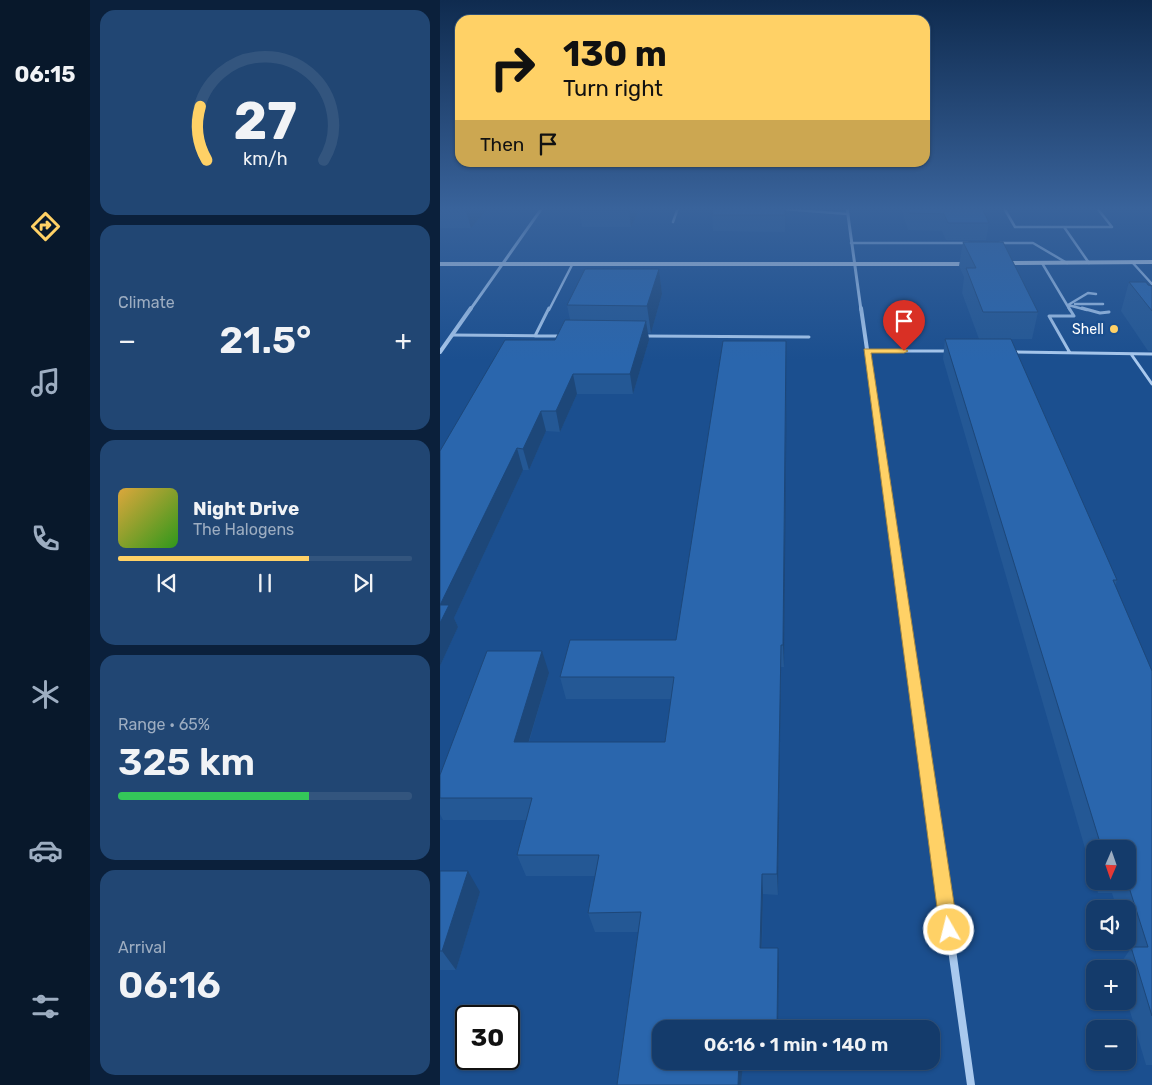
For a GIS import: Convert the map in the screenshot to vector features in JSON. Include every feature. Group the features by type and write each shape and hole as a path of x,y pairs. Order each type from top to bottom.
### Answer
{"main road":[{"path":"993,264 1152,262"},
{"path":"440,264 983,264"}],"street":[{"path":"440,352 505,259"},
{"path":"853,259 971,1085"}],"lane":[{"path":"1060,259 1067,263"},
{"path":"1086,259 1089,263"},
{"path":"1132,262 1152,284"},
{"path":"1042,263 1074,316 1049,316 1070,353"},
{"path":"535,336 572,265"},
{"path":"1068,305 1088,293 1096,294"},
{"path":"1068,305 1103,304"},
{"path":"1068,305 1100,313 1109,312"},
{"path":"452,336 564,336"},
{"path":"643,336 809,337"},
{"path":"867,351 953,352"},
{"path":"1012,352 1152,354"},
{"path":"1130,354 1152,384"}],"building":[{"path":"971,259 1011,259 1038,312 983,312 966,268 976,268"},
{"path":"585,269 659,269 647,306 567,305"},
{"path":"1129,282 1146,282 1152,286 1152,311"},
{"path":"565,320 646,321 630,374 573,374 556,411 541,411 523,449 517,448 440,605 440,451 505,340 555,340"},
{"path":"945,339 1011,339 1117,580 1113,580 1152,671 1152,1016 1132,950 1136,950 1136,947 1148,947 1136,909 1136,900 1133,900 1130,890 1136,890 1136,840 1099,840"},
{"path":"723,341 786,341 783,645 781,645 777,874 762,874 760,948 778,948 777,1020 652,1020 652,1070 739,1070 738,1085 617,1085 641,912 588,913 599,855 517,855 532,798 440,798 440,775 487,651 542,651 514,742 665,742 674,677 560,677 570,640 676,640"},
{"path":"440,605 449,605 440,623"},
{"path":"440,871 468,871 442,951 440,951"}],"place":[{"name":"Shell","path":"1114,329"}],"route":[{"path":"904,351 867,351 949,930"}]}
